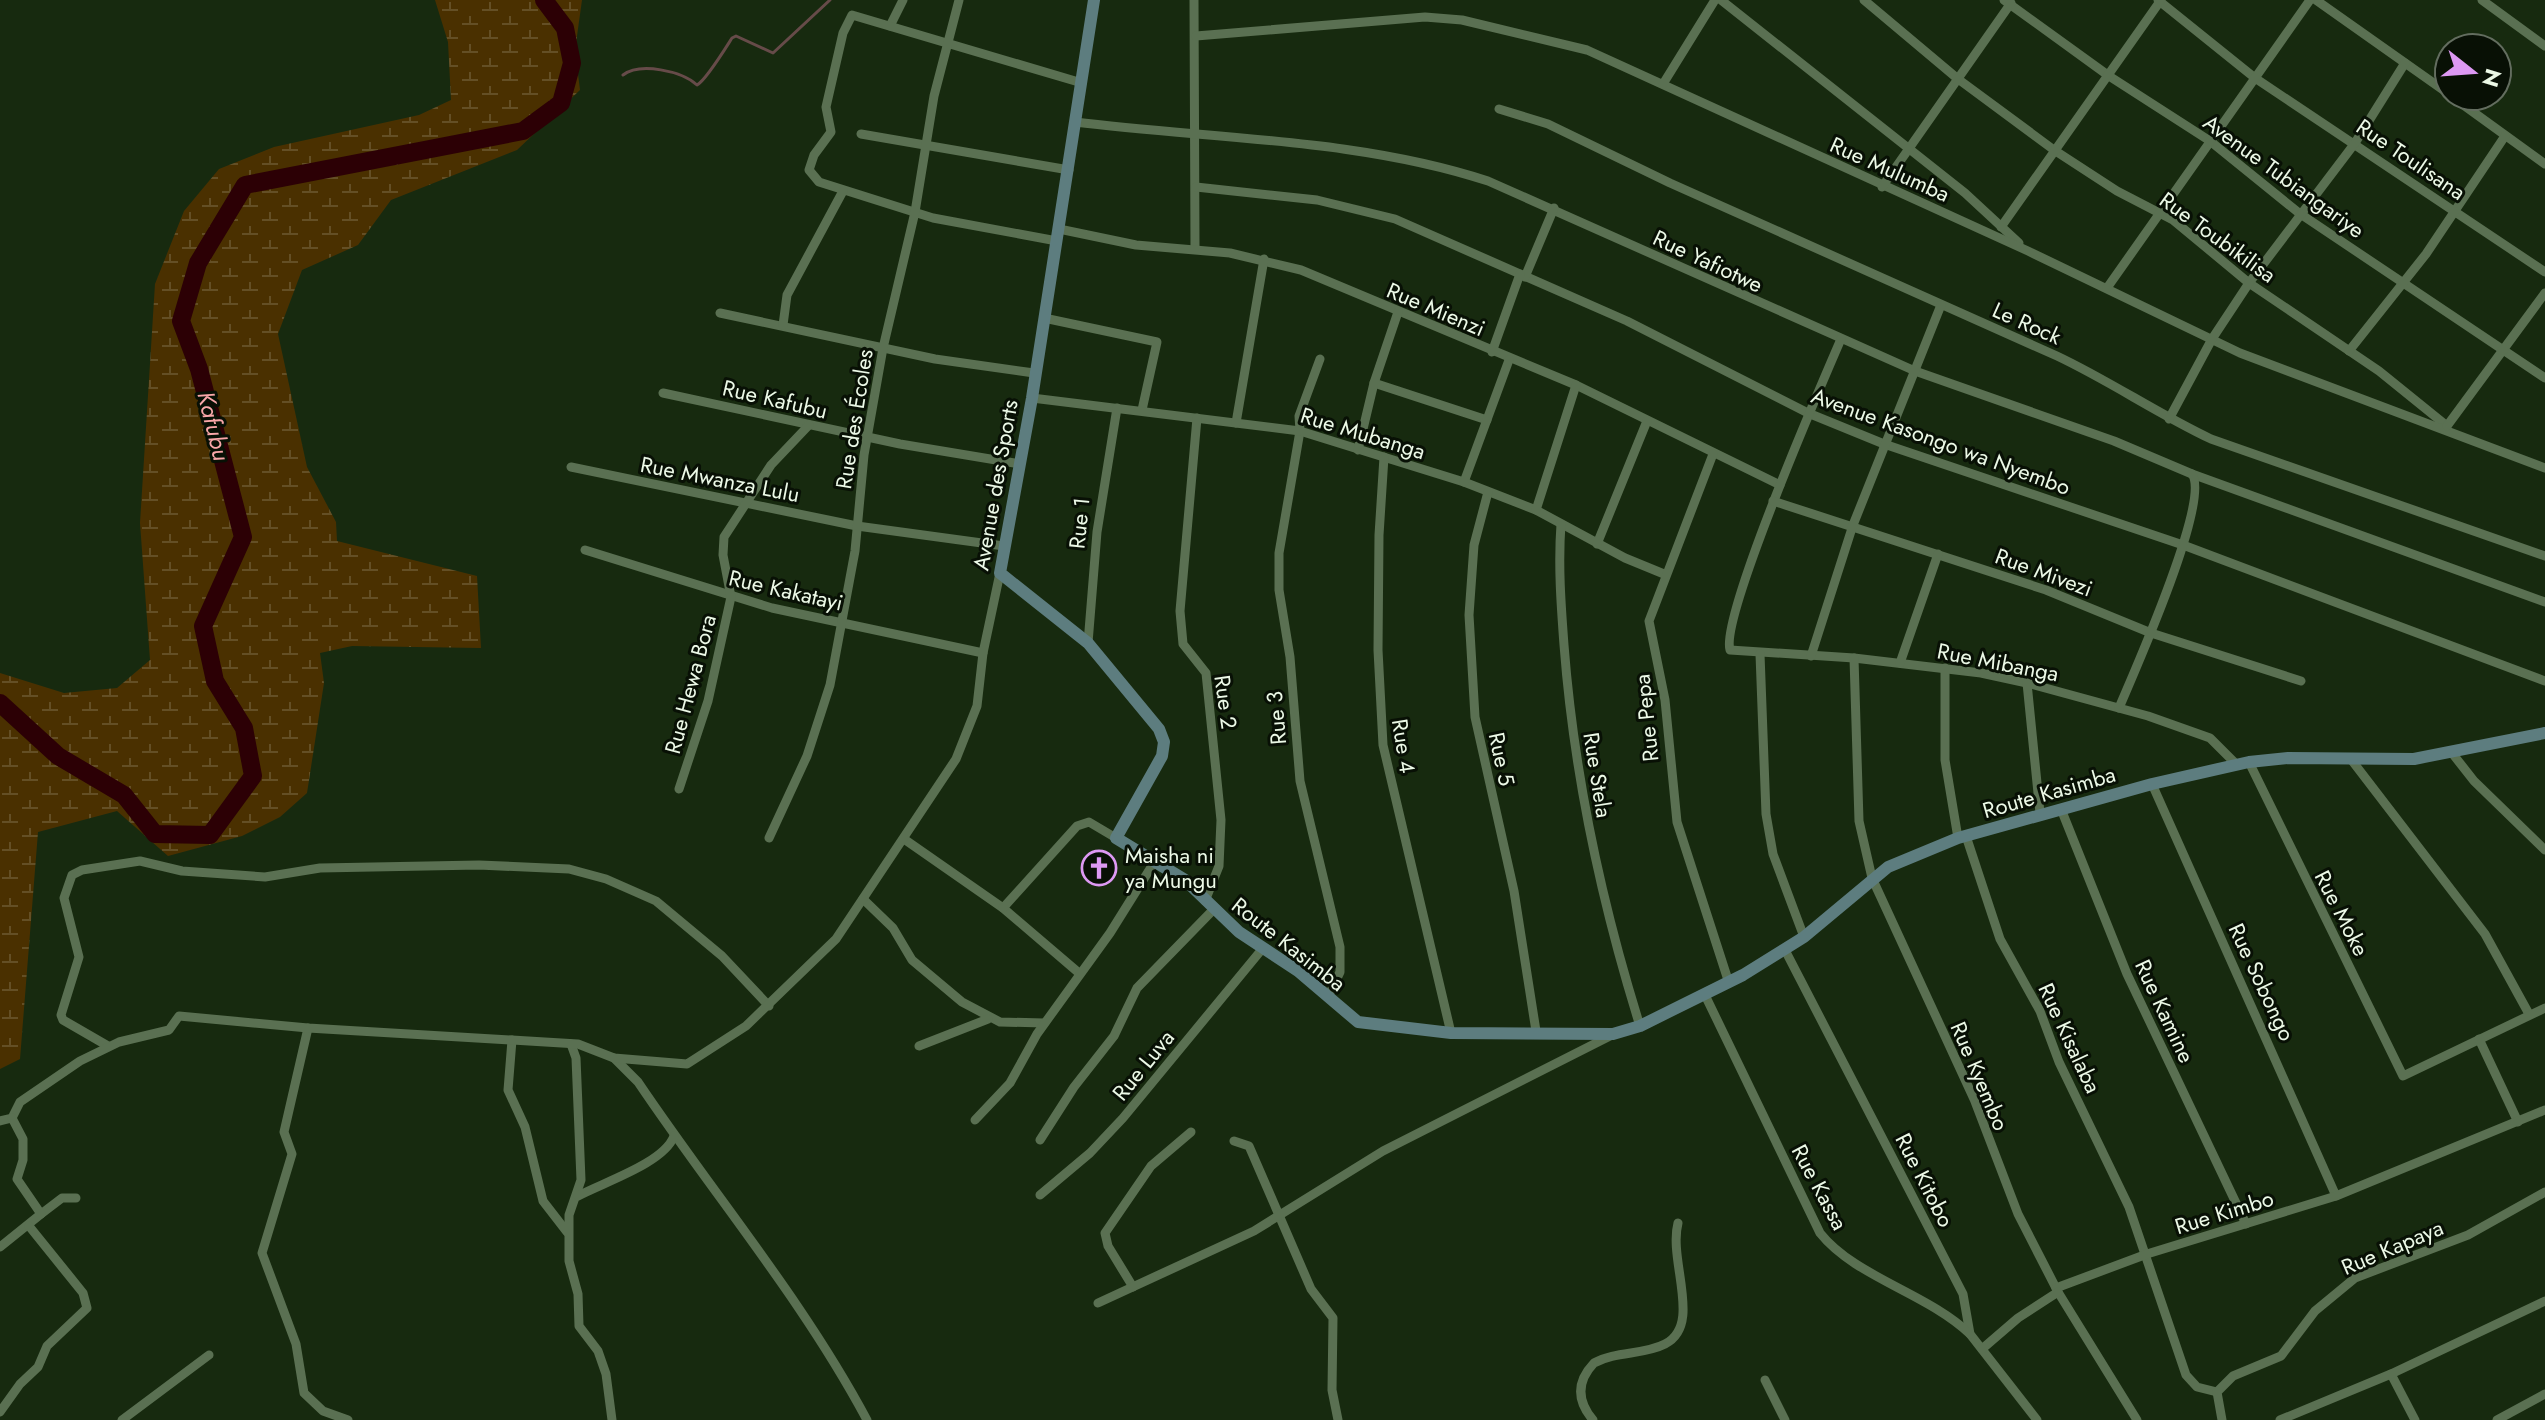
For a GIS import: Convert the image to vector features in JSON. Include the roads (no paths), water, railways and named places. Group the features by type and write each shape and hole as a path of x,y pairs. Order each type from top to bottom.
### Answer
{"street":[{"path":"903,0 890,26 1082,83"},
{"name":"Rue des Écoles","path":"769,838 807,756 830,685 843,621 883,348 915,212 924,147 959,0"},
{"name":"Avenue des Sports","path":"108,1046 169,1030 179,1016 308,1028 571,1044 614,1058 687,1064 746,1026 836,939 956,759 977,706 983,653 1032,398 1094,0"},
{"path":"1194,0 1195,248"},
{"path":"1663,84 1718,0 1965,193 2028,251"},
{"name":"Rue Toubikilisa","path":"1864,0 1958,79 2054,150 2117,191 2158,212 2249,283 2349,351 2450,428"},
{"path":"2001,227 2159,0"},
{"name":"Rue Toulisana","path":"2159,0 2255,78 2545,272"},
{"path":"2107,288 2158,212 2313,0 2433,83"},
{"path":"2482,0 2545,46"},
{"path":"1882,187 2009,2"},
{"name":"Avenue Tubiangariye","path":"2009,2 2109,76 2210,141 2299,213 2545,378"},
{"name":"Rue Mienzi","path":"890,26 852,15 843,33 826,113 832,129 827,141 814,155 809,170 819,182 915,212 1058,235 1136,245 1195,248 1264,259 1301,270 1509,360 1576,385 1780,485"},
{"name":"Rue Mulumba","path":"1196,36 1425,17 1462,20 1587,50 2028,251 2240,353 2450,428 2545,468"},
{"path":"2169,419 2212,339 2249,283 2355,143 2405,63"},
{"name":"Le Rock","path":"1499,109 1548,124 2108,380 2169,419 2223,444 2545,556"},
{"path":"2473,112 2545,164"},
{"name":"Rue Yafiotwe","path":"1075,122 1336,149 1445,168 1488,181 1915,371 2114,441 2192,474 2545,602"},
{"path":"861,134 1069,170"},
{"path":"2349,351 2426,254 2505,136"},
{"name":"Avenue Kasongo wa Nyembo","path":"1196,187 1317,200 1395,219 1627,321 1808,413 1884,444 2183,545 2545,681"},
{"path":"783,325 787,295 843,191"},
{"path":"1492,352 1554,208"},
{"path":"1236,423 1264,259"},
{"path":"2450,428 2545,293"},
{"path":"1811,656 1853,525 1941,305"},
{"path":"1358,450 1374,383 1398,312"},
{"path":"720,313 883,348 1034,373"},
{"path":"1044,318 1157,342 1142,410"},
{"path":"1773,501 1841,339"},
{"name":"Rue 3","path":"1320,359 1299,416 1300,431 1279,553 1279,590 1290,657 1300,781 1340,947 1340,972 1328,997"},
{"path":"1464,482 1509,360"},
{"path":"1374,383 1487,420"},
{"path":"1536,510 1576,385"},
{"name":"Rue Kafubu","path":"663,393 868,437 1020,464"},
{"name":"Rue Mubanga","path":"1032,398 1300,431 1464,482 1536,510 1597,544 1664,574"},
{"name":"Rue 1","path":"1088,643 1097,532 1117,408"},
{"name":"Rue 2","path":"1040,1140 1074,1087 1114,1036 1137,988 1209,905 1219,866 1221,820 1206,673 1203,666 1186,651 1180,611 1197,418"},
{"path":"1597,544 1647,421"},
{"name":"Rue Hewa Bora","path":"679,789 708,701 731,597 723,545 732,522 749,503 771,465 809,425"},
{"name":"Rue Pepa","path":"1713,454 1664,574 1649,621 1665,700 1677,822 1729,983"},
{"name":"Rue 4","path":"1384,457 1378,635 1383,745 1451,1033"},
{"name":"Rue Mwanza Lulu","path":"571,467 857,526 1004,546"},
{"path":"2119,708 2183,545 2197,487 2192,474"},
{"name":"Rue 5","path":"1488,492 1474,545 1469,615 1475,717 1514,891 1536,1031"},
{"name":"Rue Mivezi","path":"1773,501 2046,590 2151,633 2301,681"},
{"name":"Rue Mibanga","path":"1773,501 1731,627 1728,645 1734,652 1854,658 1945,668 2027,683 2119,708 2210,738 2243,764"},
{"name":"Rue Stela","path":"1561,524 1560,595 1578,776 1606,917 1640,1026"},
{"name":"Rue Kakatayi","path":"585,550 731,597 983,653"},
{"path":"1900,663 1938,554"},
{"path":"1000,573 1088,643 1159,729 1164,742 1162,756 1116,838"},
{"path":"1760,654 1766,814 1773,854 1804,937"},
{"name":"Rue Kyembo","path":"1854,658 1859,821 1872,878 1974,1099 2006,1188 2057,1290"},
{"name":"Rue Kisalaba","path":"1945,668 1946,771 1962,837 2000,939 2040,1011 2147,1254 2178,1354 2191,1384 2217,1392"},
{"path":"2027,683 2040,813"},
{"name":"Route Kasimba","path":"1098,1303 1278,1217 1383,1151 1613,1034 1640,1026 1729,983 1804,937 1872,878 1912,854 2040,813 2243,764 2350,758 2414,759 2545,733"},
{"path":"2452,753 2474,781 2545,850"},
{"path":"2350,758 2485,934 2529,1014"},
{"name":"Rue Moke","path":"2243,764 2381,1035 2406,1077 2479,1039"},
{"name":"Rue Sobongo","path":"2152,784 2336,1196"},
{"name":"Rue Kamine","path":"2061,809 2127,974 2246,1224"},
{"name":"Route Kasimba","path":"1003,908 1077,826 1089,822 1185,880 1209,905 1358,1022 1451,1033 1536,1031 1613,1034"},
{"path":"904,839 1003,908 1079,973"},
{"path":"0,1121 12,1118 20,1102 108,1046 63,1020 61,1015 79,957 68,921 66,887 72,875 82,870 140,861 182,871 265,877 320,868 479,865 569,869 606,879 656,901 722,956 769,1006"},
{"path":"975,1120 1010,1083 1044,1023 1110,933 1155,861"},
{"path":"863,899 893,928 912,960 962,1002 988,1019 1044,1023"},
{"name":"Rue Luva","path":"1040,1195 1090,1153 1123,1118 1263,948"},
{"name":"Rue Kitobo","path":"1785,950 1963,1294 1970,1334 2037,1420"},
{"name":"Rue Kassa","path":"1705,995 1820,1233 1841,1255 1948,1314 1970,1334"},
{"path":"2518,1122 2479,1039 2545,1008"},
{"path":"919,1046 988,1019"},
{"path":"308,1028 284,1132 292,1154 262,1253 296,1344 304,1393 323,1411 348,1420"},
{"path":"512,1040 508,1090 525,1127 543,1201 567,1232"},
{"path":"571,1044 576,1058 581,1180 569,1215 569,1261 578,1294 577,1318 598,1351 606,1374 612,1420"},
{"path":"614,1058 638,1082 838,1368 867,1420"},
{"name":"Rue Kimbo","path":"1982,1349 2057,1290 2147,1254 2336,1196 2545,1110"},
{"path":"12,1118 23,1139 22,1164 16,1171 17,1179 41,1214"},
{"path":"1133,1287 1108,1246 1105,1233 1151,1166 1191,1132"},
{"path":"578,1196 655,1157 667,1149 674,1136"},
{"path":"1234,1141 1249,1146 1311,1289 1333,1318 1332,1390 1338,1420"},
{"name":"Rue Kapaya","path":"2217,1392 2233,1376 2281,1356 2315,1311 2355,1278 2468,1235 2545,1192"},
{"path":"2,1242 29,1226 62,1198 76,1198"},
{"path":"1593,1420 1580,1399 1581,1385 1594,1363 1663,1346 1675,1338 1681,1326 1685,1316 1675,1258 1678,1223"},
{"path":"0,1412 20,1384 38,1367 47,1346 87,1308 83,1293 29,1226"},
{"path":"2057,1290 2137,1420"},
{"path":"2280,1420 2391,1374 2545,1301"},
{"path":"122,1420 209,1355"},
{"path":"2391,1374 2415,1420"},
{"path":"1765,1380 1785,1420"},
{"path":"2217,1392 2222,1420"},
{"path":"2497,1420 2545,1394"}],"waterway":[{"name":"Kafubu","path":"0,703 58,756 124,795 155,834 210,835 253,776 244,728 215,681 203,626 243,537 199,369 181,321 198,263 245,185 523,131 561,103 572,63 565,28 544,0"},
{"path":"623,75 640,69 661,70 682,76 697,85 732,38 736,36 773,53 830,0"}],"place":[{"name":"Maisha ni ya Mungu","path":"1099,868"}]}
